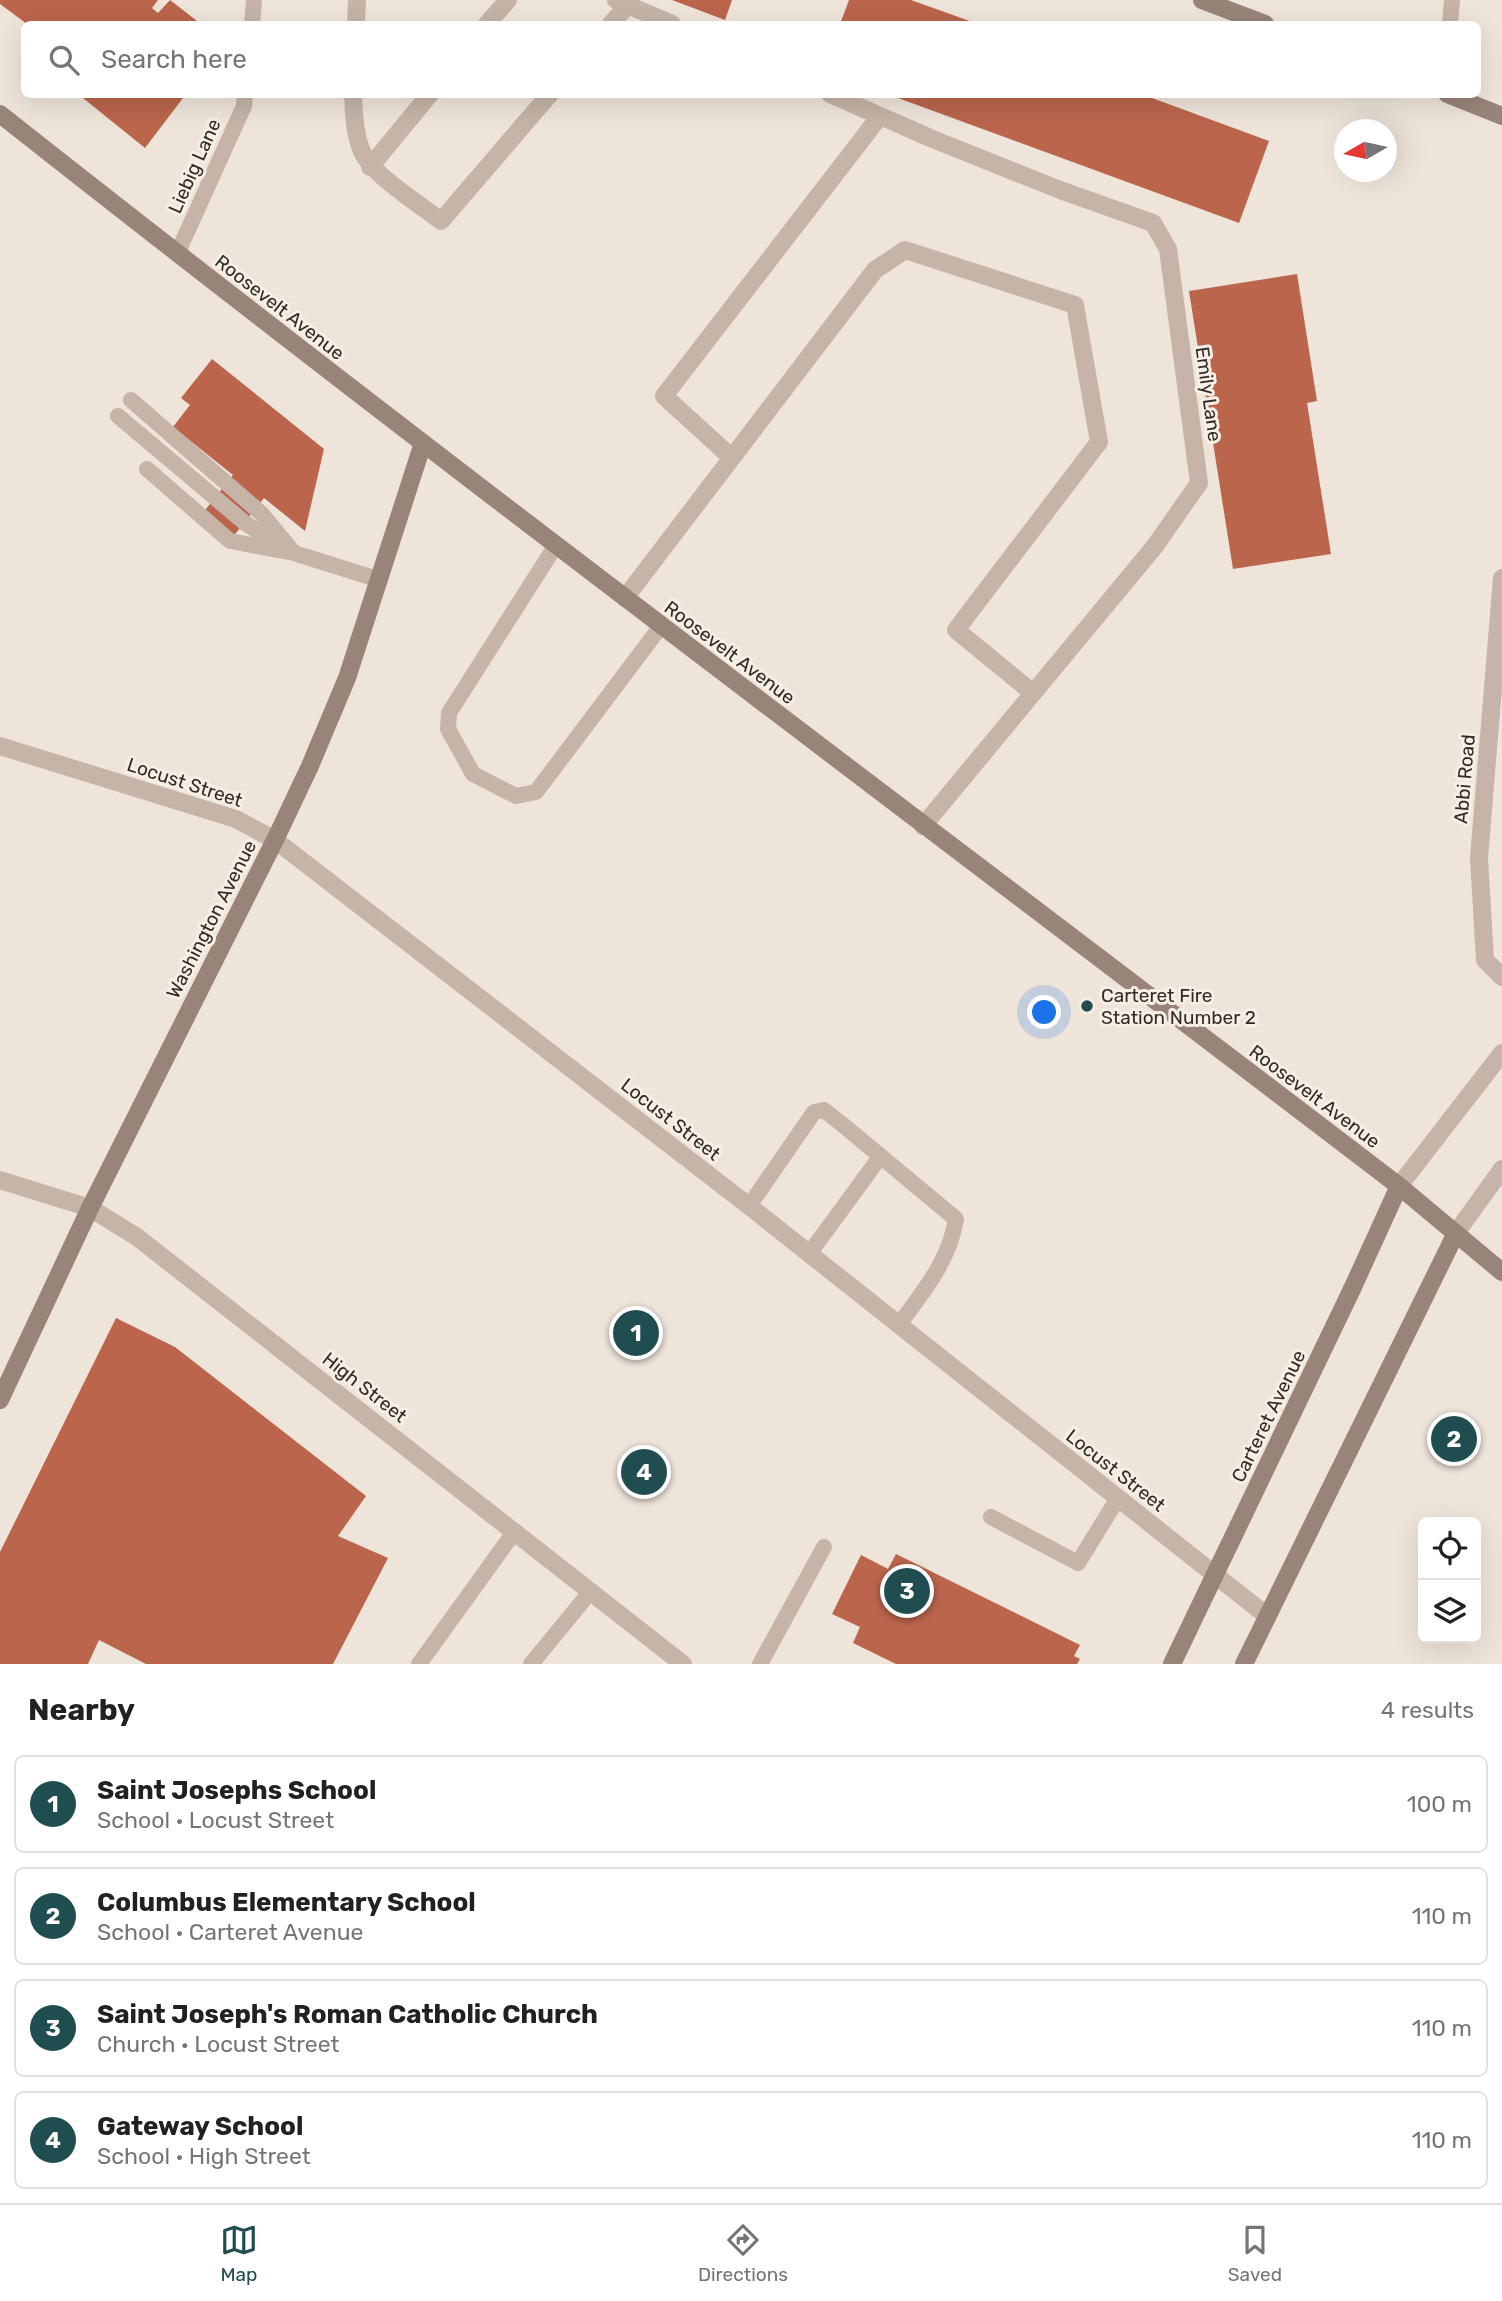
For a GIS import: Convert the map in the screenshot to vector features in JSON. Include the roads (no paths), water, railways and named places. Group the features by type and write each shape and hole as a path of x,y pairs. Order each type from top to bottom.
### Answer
{"street":[{"path":"356,21 357,0"},
{"path":"490,21 508,0"},
{"path":"1202,0 1257,21"},
{"path":"613,21 622,3 664,21"},
{"path":"353,98 356,131 361,151 370,167 441,221 547,98"},
{"path":"370,167 427,98"},
{"name":"Emily Lane","path":"839,98 1060,190 1153,223 1168,249 1199,483 1155,546 923,826"},
{"path":"1457,98 1502,116"},
{"name":"Roosevelt Avenue","path":"0,114 177,254 625,598 1399,1186 1502,1272"},
{"path":"732,458 664,396 880,116"},
{"path":"625,598 875,270 905,250 1075,305 1099,442 956,630 1033,693"},
{"name":"Washington Avenue","path":"0,1399 90,1208 310,766 347,678 423,443"},
{"name":"Abbi Road","path":"1502,578 1479,858 1485,960 1502,977"},
{"name":"Locust Street","path":"0,746 236,819 275,840 748,1206 1267,1616"},
{"path":"1399,1186 1502,1053"},
{"path":"1244,1664 1456,1233 1502,1169"},
{"name":"High Street","path":"0,1180 90,1208 136,1237 683,1664"},
{"name":"Carteret Avenue","path":"1172,1664 1399,1186"}],"lane":[{"path":"252,21 254,0"},
{"path":"1450,21 1452,0"},
{"name":"Liebig Lane","path":"177,254 245,98"},
{"path":"131,400 262,514 294,553"},
{"path":"118,416 245,523 294,553"},
{"path":"147,469 230,541 294,553 380,580"},
{"path":"556,545 449,713 448,729 473,774 516,796 536,792 662,626"},
{"path":"748,1206 814,1112 824,1110 956,1219 943,1263 899,1325"},
{"path":"809,1254 880,1157"},
{"path":"991,1517 1077,1563 1118,1498"},
{"path":"419,1664 515,1531"},
{"path":"760,1664 824,1547"},
{"path":"531,1664 591,1591"}],"place":[{"name":"Carteret Fire Station Number 2","path":"1087,1006"},
{"name":"Saint Josephs School","path":"636,1333"},
{"name":"Columbus Elementary School","path":"1454,1439"},
{"name":"Gateway School","path":"644,1472"},
{"name":"Saint Joseph's Roman Catholic Church","path":"907,1591"}]}
